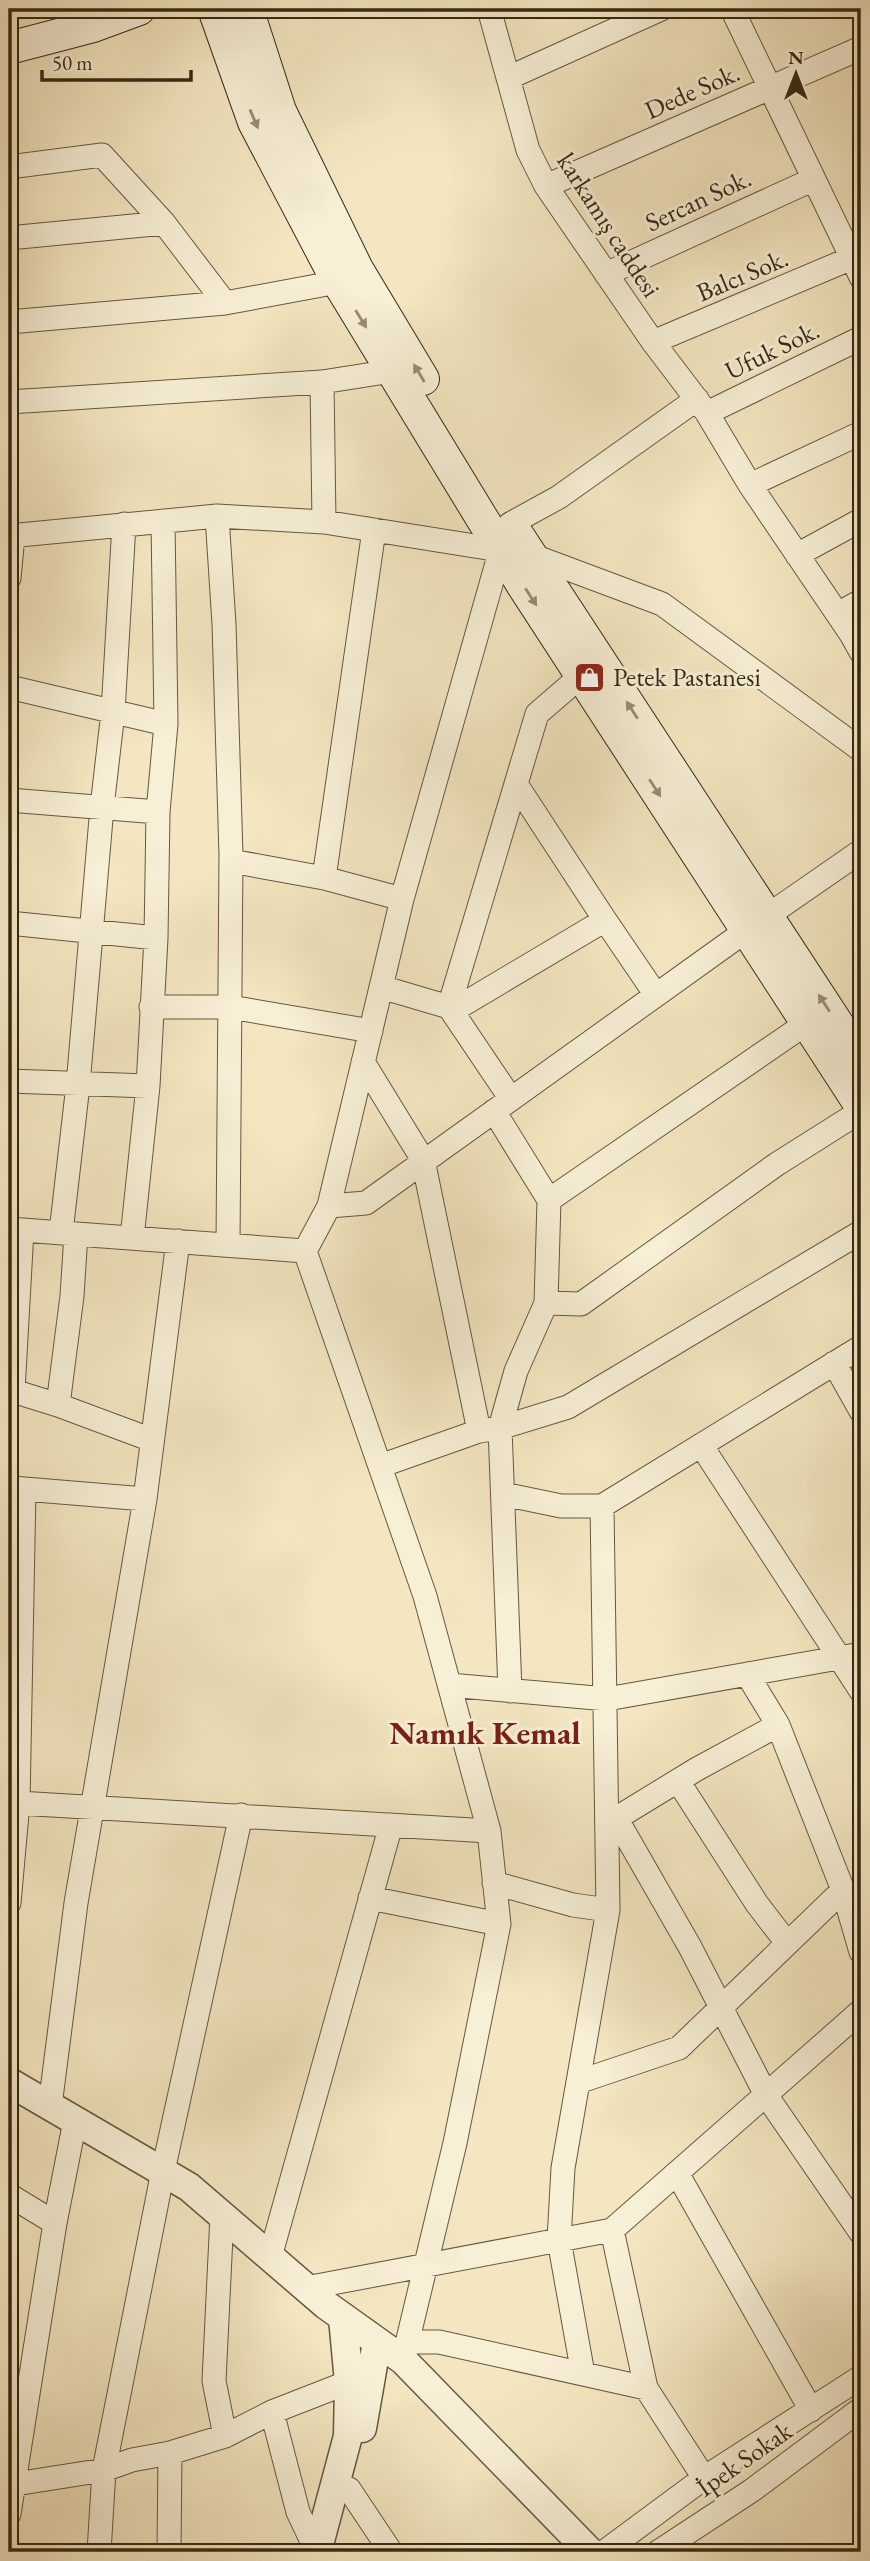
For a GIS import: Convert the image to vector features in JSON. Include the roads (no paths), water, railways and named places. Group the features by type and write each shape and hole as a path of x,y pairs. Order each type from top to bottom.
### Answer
{"main road":[{"path":"9,48 93,26 139,9"},
{"path":"214,9 254,122 338,282 392,371 514,543 757,923 807,1023 861,1108"},
{"path":"247,9 280,111 357,269 514,543 582,675 757,923 861,1060"}],"street":[{"name":"karkamış caddesi","path":"489,9 528,150 546,186 653,342 702,406 750,485 861,652"},
{"path":"508,78 662,9"},
{"path":"732,9 857,268"},
{"name":"Dede Sok.","path":"546,186 861,48"},
{"path":"9,167 102,155 164,223 225,303"},
{"name":"Sercan Sok.","path":"606,274 814,179"},
{"path":"9,238 164,223"},
{"name":"Balcı Sok.","path":"653,342 857,268"},
{"path":"9,322 225,303 338,282"},
{"name":"Ufuk Sok.","path":"514,543 559,497 702,406 861,338"},
{"path":"9,402 322,382 392,371"},
{"path":"322,382 324,522"},
{"path":"750,485 861,433"},
{"path":"9,578 11,536 217,516 324,522 374,530 514,543 662,604 861,750"},
{"path":"217,516 224,624 231,861 228,1245"},
{"path":"797,555 861,520"},
{"path":"132,1238 148,1086 156,938 158,811 166,724 163,521"},
{"path":"58,1405 72,1296 68,1233 91,933 113,712 124,524"},
{"path":"324,878 374,530"},
{"path":"405,2351 455,2143 499,1924 489,1831 425,1596 305,1251 329,1206 402,899 514,543"},
{"path":"838,614 861,601"},
{"path":"451,1009 537,714 582,675"},
{"path":"9,687 166,724"},
{"path":"516,784 656,995"},
{"path":"9,800 158,811"},
{"path":"329,1206 366,1203 861,851"},
{"path":"231,861 324,878 402,899"},
{"path":"451,1009 605,920"},
{"path":"9,923 156,938"},
{"path":"381,987 451,1009 503,1105 549,1200 546,1303 490,1430"},
{"path":"151,1007 230,1007 371,1031"},
{"path":"549,1200 807,1023"},
{"path":"363,1062 423,1160 490,1430 503,1494 510,1691"},
{"path":"9,1081 148,1086"},
{"path":"546,1303 581,1304 777,1164 861,1108"},
{"path":"152,1440 13,1391 15,1229 305,1251"},
{"path":"380,1466 568,1407 861,1232"},
{"path":"50,2106 76,1903 145,1499 178,1241"},
{"path":"503,1494 561,1506 602,1506 861,1346"},
{"path":"834,1363 861,1411"},
{"path":"701,1445 851,1656 861,1691"},
{"path":"9,1903 18,1803 16,1488 145,1499"},
{"path":"583,2374 559,2240 563,2168 608,1910 612,1821 602,1506"},
{"path":"449,1685 607,1699 851,1656"},
{"path":"747,1674 778,1725 843,1890 861,1951"},
{"path":"612,1821 678,1780 778,1725"},
{"path":"678,1780 757,1904 788,1943"},
{"path":"18,1803 489,1831"},
{"path":"99,2552 104,2470 163,2171 241,1815"},
{"path":"612,1821 690,1947 766,2095 861,2233"},
{"path":"270,2257 391,1825"},
{"path":"494,1883 573,1905 608,1910"},
{"path":"578,2082 679,2048 843,1890"},
{"path":"370,1898 499,1924"},
{"path":"306,2288 612,2230 861,2011"},
{"path":"9,2082 190,2187 343,2318 377,2342 405,2351 590,2552"},
{"path":"9,2514 11,2485 75,2120"},
{"path":"677,2173 811,2410"},
{"path":"9,2195 55,2223"},
{"path":"222,2215 214,2381 225,2435"},
{"path":"612,2230 646,2388 705,2478"},
{"path":"317,2552 348,2436 349,2382 343,2318"},
{"path":"328,2552 349,2489 377,2342"},
{"path":"405,2351 439,2342 646,2388"},
{"path":"604,2552 705,2478 861,2377"},
{"path":"11,2485 104,2470 132,2460 170,2453 225,2435 272,2412 349,2382"},
{"name":"İpek Sokak","path":"658,2552 751,2491 861,2409"},
{"path":"272,2412 298,2512 317,2552"},
{"path":"169,2552 170,2453"},
{"path":"349,2489 390,2552"}],"place":[{"name":"Petek Pastanesi","path":"590,677"}],"district":[{"name":"Namık Kemal","path":"485,1732"}]}
